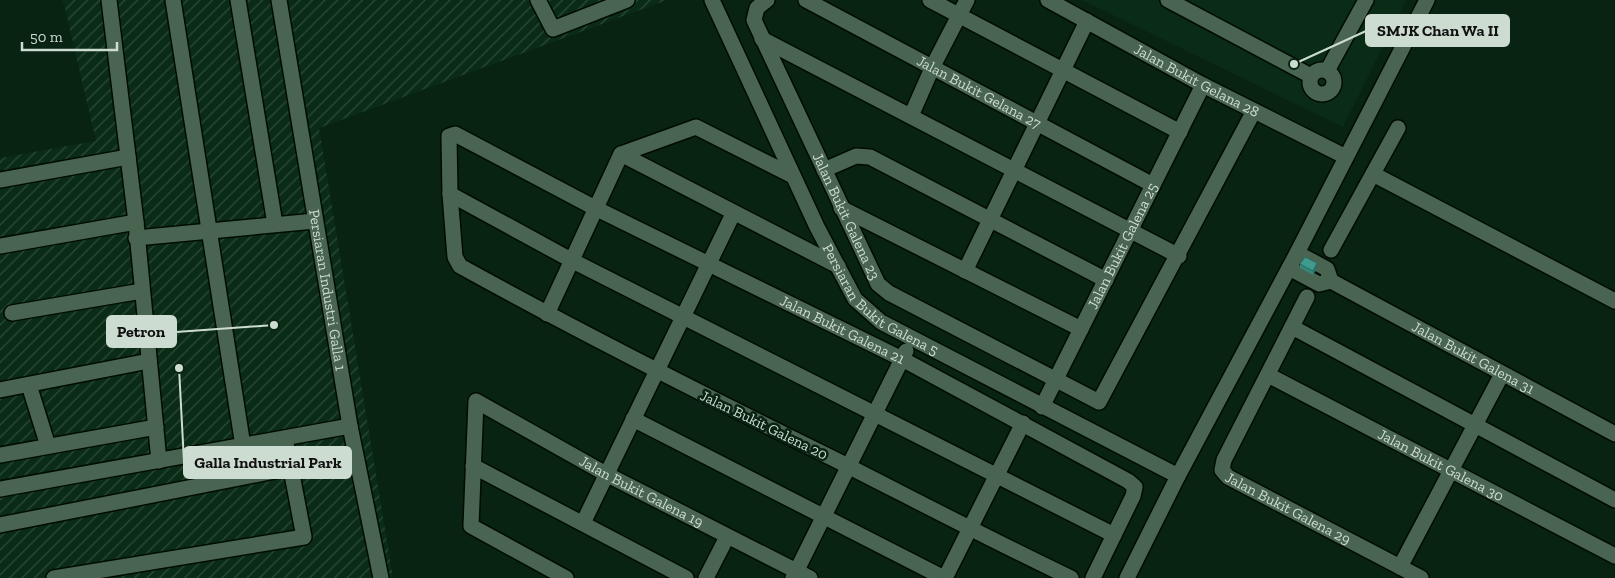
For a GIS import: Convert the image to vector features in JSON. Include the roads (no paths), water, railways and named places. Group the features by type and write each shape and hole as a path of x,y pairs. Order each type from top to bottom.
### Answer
{"street":[{"path":"109,0 136,222 136,238 159,461"},
{"path":"173,0 243,446"},
{"path":"238,0 275,224"},
{"name":"Persiaran Industri Galla 1","path":"279,0 350,426 381,578"},
{"path":"538,0 553,29 619,2"},
{"name":"Persiaran Bukit Galena 5","path":"712,0 817,227 856,299 881,322 1178,476"},
{"name":"Jalan Bukit Galena 23","path":"767,0 757,8 754,20 873,276 889,293 1099,402 1179,256"},
{"name":"Jalan Bukit Gelana 27","path":"806,0 933,66 1153,185"},
{"path":"930,0 1180,132"},
{"path":"911,116 933,66 967,0"},
{"name":"Jalan Bukit Gelana 28","path":"1048,0 1254,111 1346,156"},
{"path":"1168,0 1311,76"},
{"path":"1327,71 1366,0"},
{"path":"1127,578 1178,476 1297,253 1427,0"},
{"path":"965,271 1013,169 1087,22"},
{"path":"762,39 1179,256 1254,111"},
{"path":"1318,70 1327,71 1334,82 1326,93 1317,92 1313,89 1311,76 1318,70"},
{"name":"Jalan Bukit Galena 25","path":"1042,407 1203,84"},
{"path":"547,314 621,154 696,126 793,176"},
{"path":"1331,250 1398,128"},
{"name":"Jalan Bukit Galena 21","path":"450,194 448,140 449,136 455,134 595,208 902,359 1128,481 1134,487 1133,496 1094,578"},
{"path":"621,154 733,214 838,266"},
{"path":"824,170 851,158 865,156 1106,280"},
{"path":"0,180 128,157"},
{"path":"1373,174 1615,302"},
{"path":"450,194 571,260 876,412 1114,535"},
{"name":"Jalan Bukit Galena 20","path":"450,194 455,257 460,266 656,371 969,529 1071,578"},
{"path":"841,208 1081,329"},
{"path":"582,523 733,214"},
{"path":"136,238 315,221"},
{"path":"0,246 136,222"},
{"name":"Jalan Bukit Galena 31","path":"1297,253 1327,269 1332,281 1615,434"},
{"name":"Jalan Bukit Galena 31","path":"1289,268 1319,284 1332,281"},
{"path":"12,314 142,291"},
{"name":"Jalan Bukit Galena 29","path":"1307,297 1224,460 1222,470 1228,478 1421,578"},
{"path":"1292,327 1476,423 1615,500"},
{"path":"800,576 825,516 912,338"},
{"path":"0,390 149,361"},
{"path":"1400,567 1502,374"},
{"name":"Jalan Bukit Galena 30","path":"1268,375 1615,556"},
{"path":"29,384 48,446"},
{"name":"Jalan Bukit Galena 19","path":"474,466 476,401 606,474 800,576"},
{"path":"633,419 944,578 1023,423"},
{"path":"0,489 350,426"},
{"path":"0,455 156,427"},
{"path":"54,578 304,537 285,438"},
{"path":"566,578 471,526 474,466 686,578"},
{"path":"0,525 290,468"},
{"path":"706,578 727,536"}],"place":[{"name":"SMJK Chan Wa II","path":"1294,64"},
{"name":"Petron","path":"274,325"},
{"name":"Galla Industrial Park","path":"179,368"}]}
